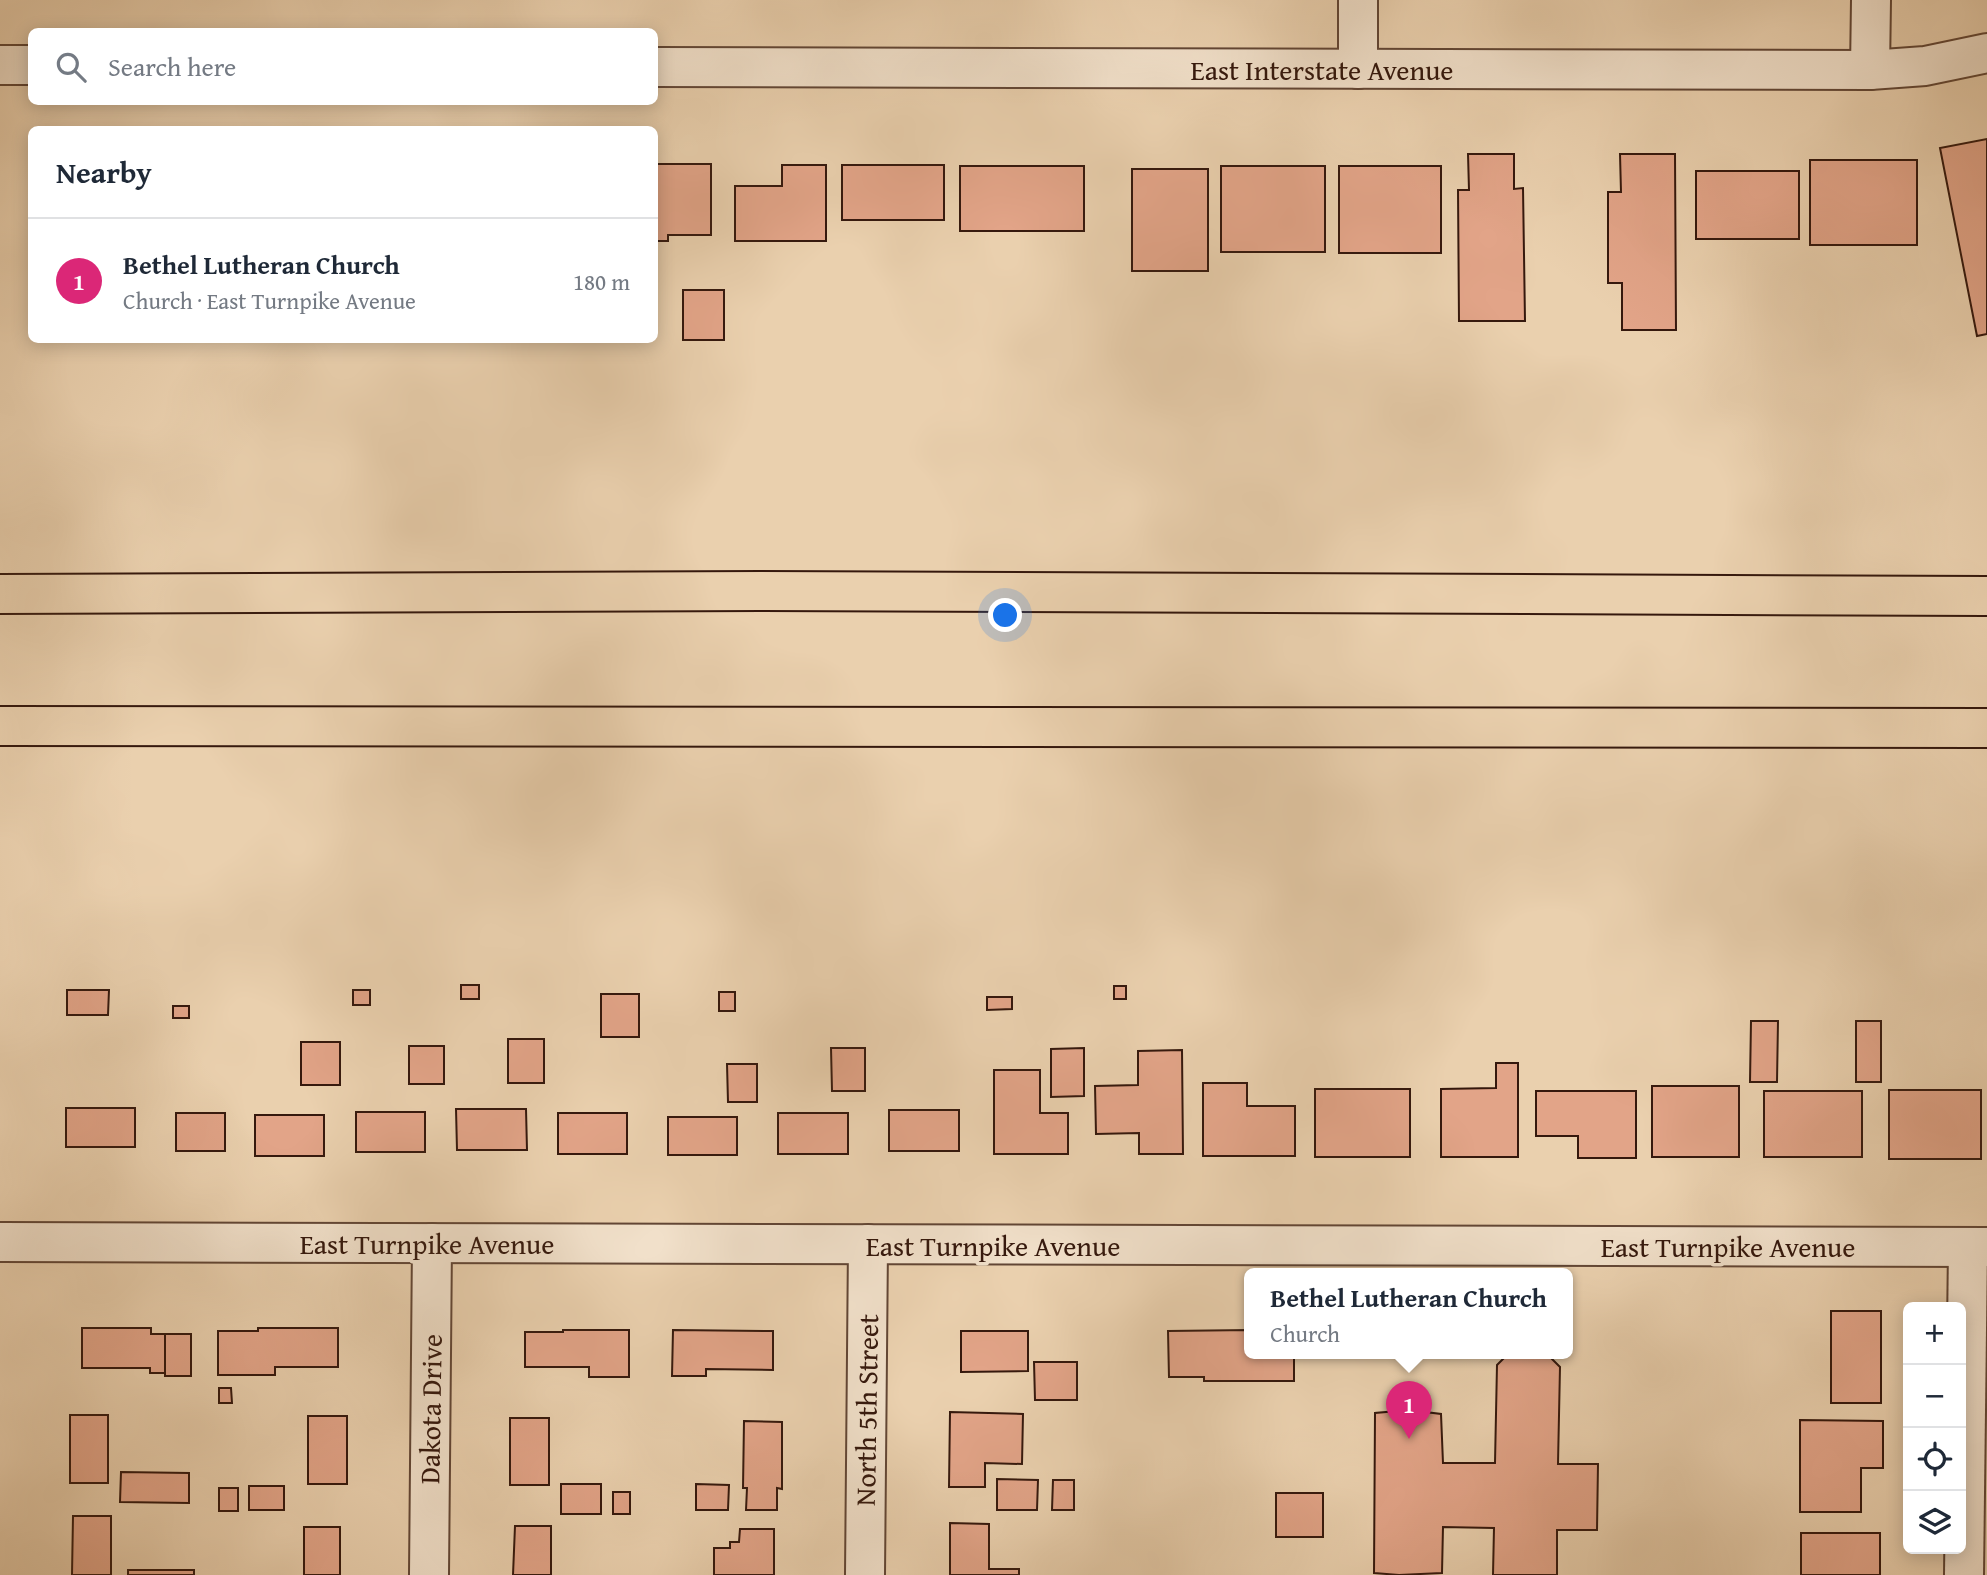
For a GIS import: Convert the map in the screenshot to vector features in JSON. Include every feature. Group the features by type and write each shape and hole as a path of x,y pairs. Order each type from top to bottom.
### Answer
{"highway":[{"path":"0,594 775,591 1987,596"},
{"path":"0,726 1987,728"}],"street":[{"path":"1358,0 1358,69"},
{"path":"1871,0 1871,70"},
{"name":"East Interstate Avenue","path":"658,67 1871,70 1925,66 1987,53"},
{"path":"0,65 28,65"},
{"name":"East Turnpike Avenue","path":"0,1242 1978,1247"},
{"name":"Dakota Drive","path":"429,1575 432,1243"},
{"name":"North 5th Street","path":"865,1575 868,1244"},
{"path":"1964,1575 1978,1247"}],"building":[{"path":"1987,139 1987,334 1977,336 1940,148"},
{"path":"1468,154 1514,154 1514,189 1523,188 1525,321 1459,321 1458,190 1469,190"},
{"path":"1620,154 1675,154 1676,330 1622,330 1622,283 1608,283 1608,192 1621,192"},
{"path":"1810,160 1917,160 1917,245 1810,245"},
{"path":"658,164 711,164 711,235 668,235 668,241 658,241"},
{"path":"782,165 826,165 826,241 735,241 735,186 782,186"},
{"path":"842,165 944,165 944,220 842,220"},
{"path":"960,166 1084,166 1084,231 960,231"},
{"path":"1221,166 1325,166 1325,252 1221,252"},
{"path":"1339,166 1441,166 1441,253 1339,253"},
{"path":"1132,169 1208,169 1208,271 1132,271"},
{"path":"1696,171 1799,171 1799,239 1696,239"},
{"path":"683,290 724,290 724,340 683,340"},
{"path":"461,985 479,985 479,999 461,999"},
{"path":"1114,986 1126,986 1126,999 1114,999"},
{"path":"67,990 109,990 108,1015 67,1015"},
{"path":"353,990 370,990 370,1005 353,1005"},
{"path":"719,992 735,992 735,1011 719,1011"},
{"path":"601,994 639,994 639,1037 601,1037"},
{"path":"987,997 1012,997 1012,1009 987,1010"},
{"path":"173,1006 189,1006 189,1018 173,1018"},
{"path":"1751,1021 1778,1021 1777,1082 1750,1082"},
{"path":"1856,1021 1881,1021 1881,1082 1856,1082"},
{"path":"508,1039 544,1039 544,1083 508,1083"},
{"path":"301,1042 340,1042 340,1085 301,1085"},
{"path":"409,1046 444,1046 444,1084 409,1084"},
{"path":"831,1048 865,1048 865,1091 832,1091"},
{"path":"1084,1048 1084,1096 1051,1097 1051,1049"},
{"path":"1182,1050 1183,1154 1139,1154 1139,1133 1096,1134 1095,1086 1138,1085 1138,1051"},
{"path":"1496,1063 1518,1063 1518,1157 1441,1157 1441,1089 1496,1088"},
{"path":"727,1064 757,1064 757,1102 728,1102"},
{"path":"994,1070 1040,1070 1040,1113 1068,1113 1068,1154 994,1154"},
{"path":"1203,1083 1247,1083 1247,1106 1295,1106 1295,1156 1203,1156"},
{"path":"1652,1086 1739,1086 1739,1157 1652,1157"},
{"path":"1315,1089 1410,1089 1410,1157 1315,1157"},
{"path":"1889,1090 1981,1090 1981,1159 1889,1159"},
{"path":"1536,1091 1636,1091 1636,1158 1578,1158 1578,1136 1536,1136"},
{"path":"1764,1091 1862,1091 1862,1157 1764,1157"},
{"path":"66,1108 135,1108 135,1147 66,1147"},
{"path":"456,1109 526,1109 527,1150 457,1150"},
{"path":"889,1110 959,1110 959,1151 889,1151"},
{"path":"356,1112 425,1112 425,1152 356,1152"},
{"path":"176,1113 225,1113 225,1151 176,1151"},
{"path":"558,1113 627,1113 627,1154 558,1154"},
{"path":"778,1113 848,1113 848,1154 778,1154"},
{"path":"255,1115 324,1115 324,1156 255,1156"},
{"path":"668,1117 737,1117 737,1155 668,1155"},
{"path":"1831,1311 1881,1311 1881,1403 1831,1403"},
{"path":"82,1328 151,1328 151,1334 165,1334 165,1373 150,1373 150,1368 82,1368"},
{"path":"258,1328 338,1328 338,1367 275,1367 275,1375 218,1375 218,1331 258,1331"},
{"path":"629,1330 629,1377 589,1377 589,1367 525,1367 525,1332"},
{"path":"673,1330 773,1331 773,1370 706,1369 706,1376 672,1376"},
{"path":"1244,1330 1244,1359 1294,1359 1294,1381 1204,1381 1204,1377 1169,1377 1168,1331"},
{"path":"961,1331 1028,1331 1028,1371 961,1372"},
{"path":"165,1334 191,1334 191,1376 165,1376"},
{"path":"1503,1359 1552,1359 1560,1367 1558,1464 1598,1464 1597,1530 1557,1530 1557,1575 1493,1575 1494,1528 1443,1527 1442,1573 1374,1573 1375,1413 1409,1410 1441,1414 1443,1463 1495,1463 1497,1365"},
{"path":"1034,1362 1077,1362 1077,1400 1035,1400"},
{"path":"219,1388 231,1388 232,1403 219,1403"},
{"path":"950,1412 1023,1414 1022,1464 985,1463 985,1487 949,1487"},
{"path":"70,1415 108,1415 108,1483 70,1483"},
{"path":"308,1416 347,1416 347,1484 308,1484"},
{"path":"510,1418 549,1418 549,1485 510,1485"},
{"path":"1800,1420 1883,1421 1883,1468 1861,1468 1861,1512 1800,1512"},
{"path":"744,1421 782,1422 782,1489 777,1488 777,1510 746,1510 747,1488 743,1488"},
{"path":"121,1472 189,1473 189,1503 120,1502"},
{"path":"997,1479 1038,1480 1037,1510 997,1510"},
{"path":"1053,1480 1074,1480 1074,1510 1052,1510"},
{"path":"561,1484 601,1484 601,1514 561,1514"},
{"path":"696,1484 729,1485 728,1510 696,1510"},
{"path":"249,1486 284,1486 284,1510 249,1510"},
{"path":"219,1488 238,1488 238,1511 219,1511"},
{"path":"613,1492 630,1492 630,1514 613,1514"},
{"path":"1276,1493 1323,1493 1323,1537 1276,1537"},
{"path":"73,1516 111,1516 111,1575 72,1575"},
{"path":"950,1523 989,1524 989,1569 1019,1569 1019,1575 950,1575"},
{"path":"515,1526 551,1526 551,1575 513,1575"},
{"path":"304,1527 340,1527 340,1575 304,1575"},
{"path":"740,1529 774,1529 774,1575 714,1575 714,1548 730,1548 730,1542 739,1542"},
{"path":"1801,1533 1880,1533 1880,1575 1801,1575"},
{"path":"128,1570 194,1570 194,1575 128,1575"}],"place":[{"name":"Bethel Lutheran Church","path":"1409,1439"}]}
